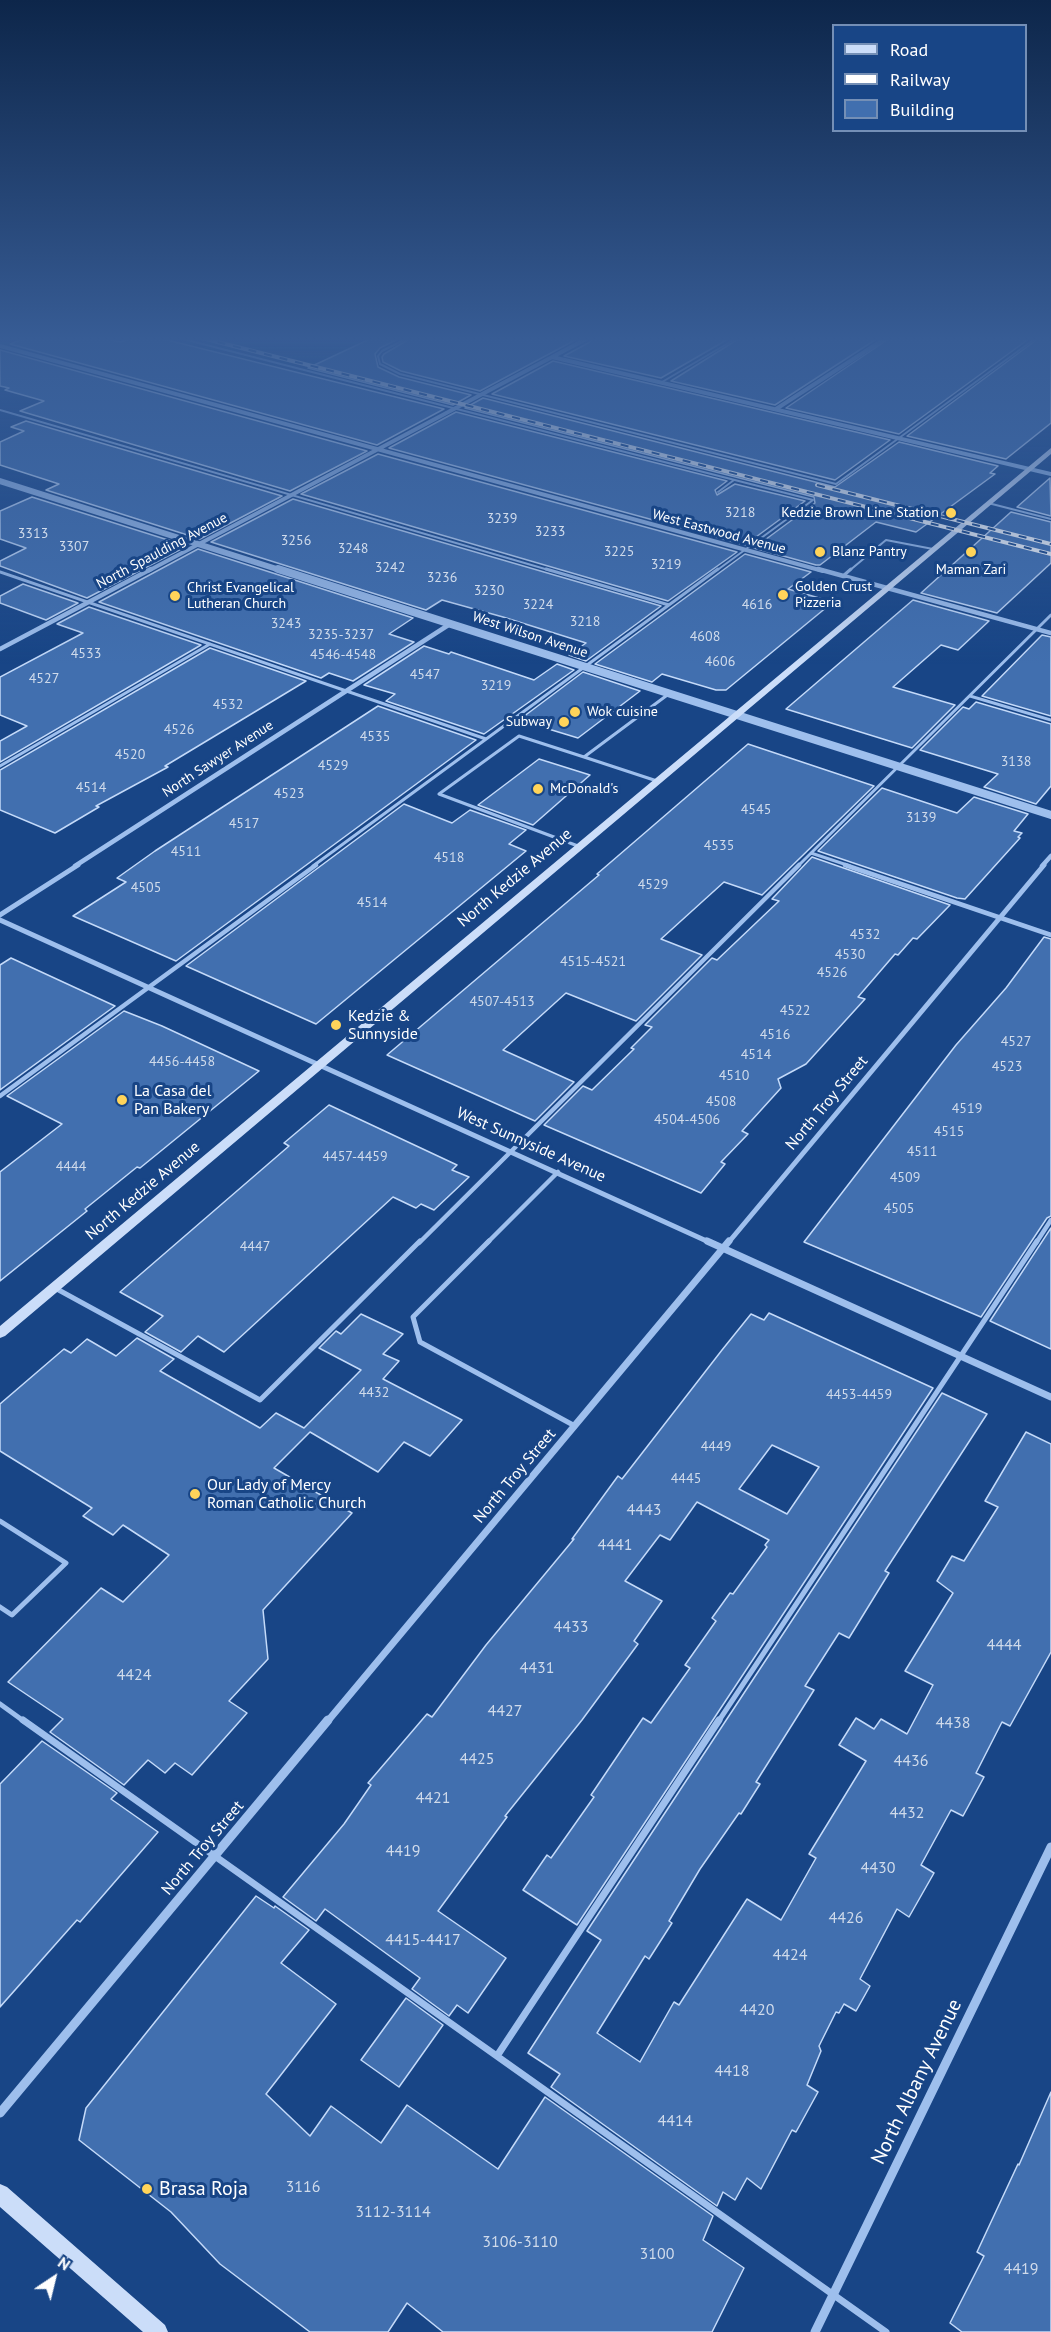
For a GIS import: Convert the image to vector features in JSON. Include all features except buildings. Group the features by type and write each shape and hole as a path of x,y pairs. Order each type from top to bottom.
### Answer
{"main road":[{"name":"North Kedzie Avenue","path":"0,1333 1051,450"},
{"path":"0,2194 158,2332"}],"street":[{"name":"West Eastwood Avenue","path":"369,447 1051,633"},
{"name":"North Spaulding Avenue","path":"0,649 381,447"},
{"path":"935,447 1051,474"},
{"name":"West Wilson Avenue","path":"0,481 1051,815"},
{"name":"North Sawyer Avenue","path":"0,918 450,624"},
{"name":"North Troy Street","path":"0,2113 1051,856"},
{"name":"West Sunnyside Avenue","path":"0,918 1051,1396"},
{"name":"North Albany Avenue","path":"815,2332 1051,1847"}],"lane":[{"path":"126,447 669,605"},
{"path":"0,1096 813,500 603,447"},
{"path":"687,447 836,484 886,447"},
{"path":"718,492 734,480"},
{"path":"988,503 1051,519"},
{"path":"843,576 886,540 933,549"},
{"path":"0,573 486,739"},
{"path":"54,1287 260,1400 1051,615"},
{"path":"0,766 210,644"},
{"path":"584,757 670,693"},
{"path":"970,696 1051,720"},
{"path":"578,846 439,794 519,736 657,781"},
{"path":"812,852 1051,935"},
{"path":"558,1172 414,1317 420,1342 575,1426"},
{"path":"497,2056 1051,1220"},
{"path":"0,1521 66,1563 12,1615 0,1607"},
{"path":"0,1704 886,2332"}],"railway":[{"path":"630,447 1051,554"},
{"path":"817,485 1051,544"}],"place":[{"name":"Kedzie Brown Line Station","path":"951,513"},
{"name":"Blanz Pantry","path":"820,552"},
{"name":"Maman Zari","path":"971,552"},
{"name":"Golden Crust Pizzeria","path":"783,595"},
{"name":"Christ Evangelical Lutheran Church","path":"175,596"},
{"name":"Wok cuisine","path":"575,712"},
{"name":"Subway","path":"564,722"},
{"name":"McDonald's","path":"538,789"},
{"name":"Kedzie & Sunnyside","path":"336,1025"},
{"name":"La Casa del Pan Bakery","path":"122,1100"},
{"name":"Our Lady of Mercy Roman Catholic Church","path":"195,1494"},
{"name":"Brasa Roja","path":"147,2189"}]}
